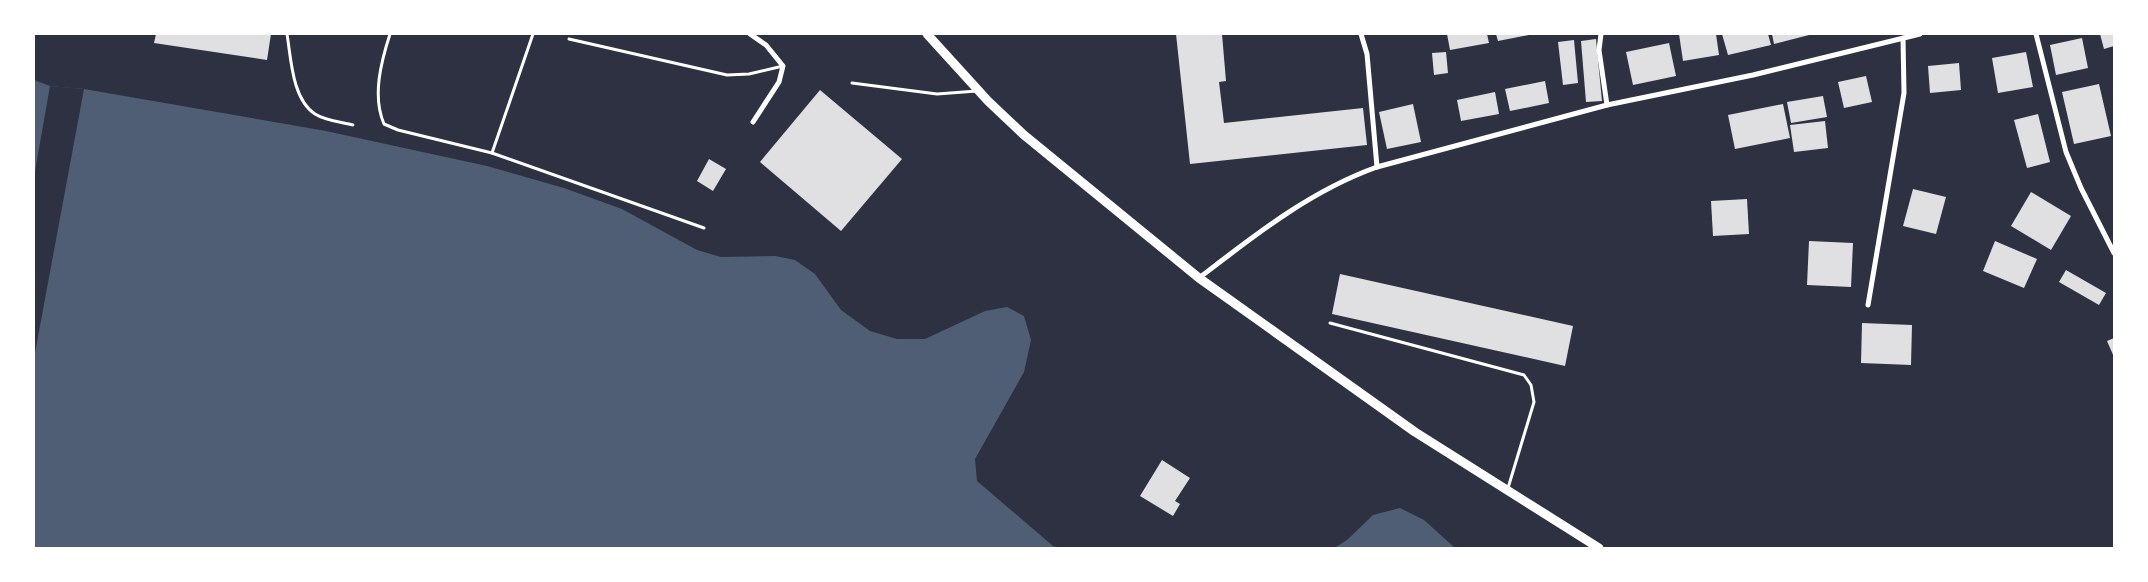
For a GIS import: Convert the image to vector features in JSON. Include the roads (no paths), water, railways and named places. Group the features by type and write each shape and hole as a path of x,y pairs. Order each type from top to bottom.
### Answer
{"street":[{"path":"750,34 766,45 783,66 780,82 752,122"},
{"path":"927,34 1024,135 1199,278 1415,432 1599,548"},
{"path":"1361,34 1367,54 1377,167"},
{"path":"1601,34 1599,50 1607,105"},
{"path":"1199,278 1275,220 1344,180 1377,167 1607,105 1754,75 1920,34"},
{"path":"2036,34 2066,152 2081,188 2114,253"},
{"path":"1868,305 1904,93 1903,38"}],"lane":[{"path":"287,34 298,90 306,105 314,113 325,119 354,125"},
{"path":"390,34 381,62 378,99 379,114 384,124 398,130 492,153 704,228"},
{"path":"492,153 533,34"},
{"path":"570,39 727,76 749,74 783,66"},
{"path":"852,83 937,94 980,91"},
{"path":"1330,323 1524,374 1531,385 1534,402 1507,491"}],"water":[{"path":"34,80 50,86 84,89 326,131 487,166 564,188 622,209 697,250 721,257 775,256 795,260 815,274 841,310 870,331 897,339 925,339 985,311 1007,307 1024,316 1031,340 1024,372 975,459 977,481 1053,546 1059,548 34,548"},
{"path":"1400,508 1424,520 1455,548 1334,548 1347,540 1373,515"}]}
